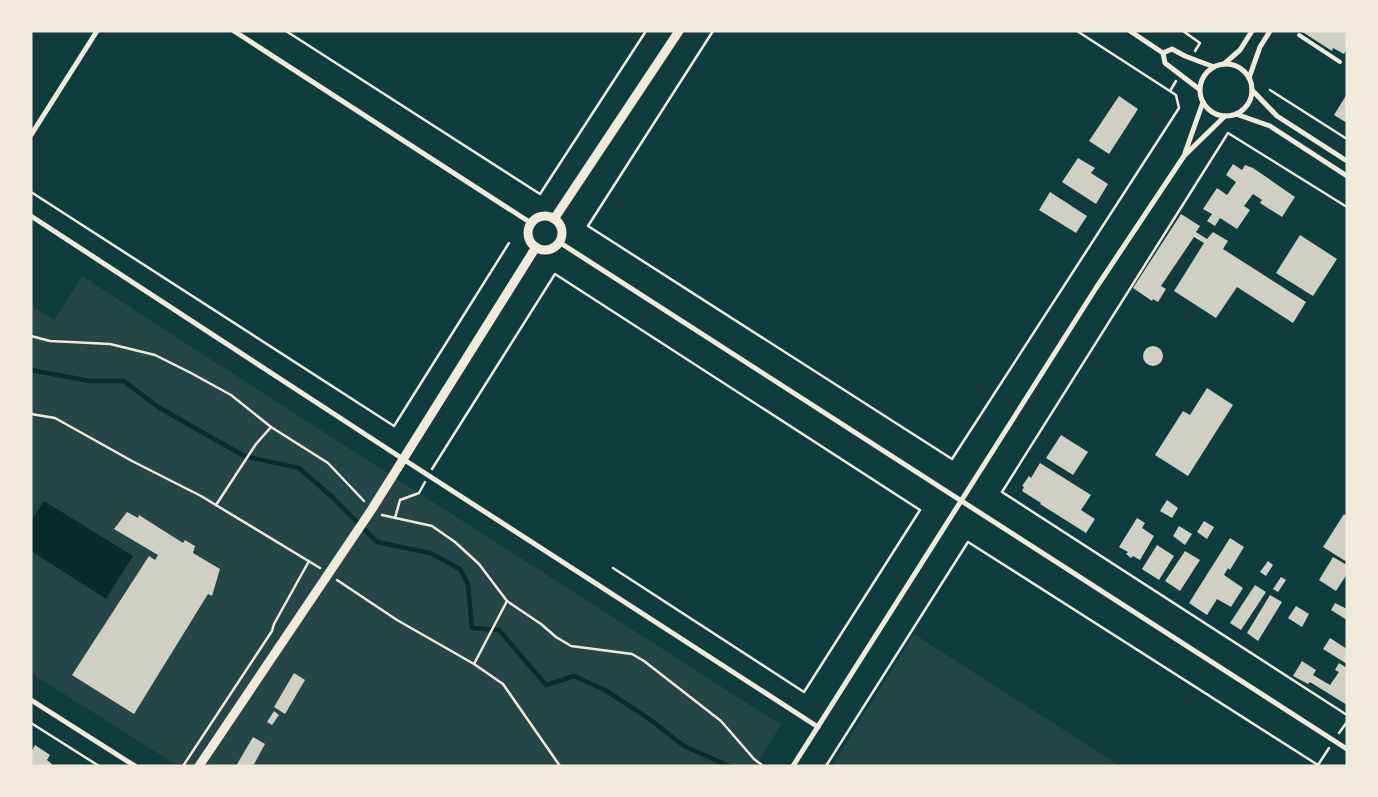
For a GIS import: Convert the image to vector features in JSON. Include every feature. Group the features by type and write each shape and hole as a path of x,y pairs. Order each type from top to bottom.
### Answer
{"street":[{"path":"31,135 97,31"},
{"path":"234,31 531,223"},
{"path":"554,219 679,31"},
{"path":"1130,31 1163,53 1165,63 1199,89"},
{"path":"1224,64 1240,50 1252,31"},
{"path":"1249,78 1260,47 1270,31"},
{"path":"1163,53 1172,49 1185,56 1214,66 1224,64 1239,67 1249,78 1252,90 1277,116 1347,161"},
{"path":"1214,66 1203,76 1199,89 1203,102 1208,109 1216,114 1225,116 1236,114 1270,126 1347,176"},
{"path":"1236,114 1247,104 1252,90"},
{"path":"1184,156 1203,102"},
{"path":"793,766 1096,288 1184,156 1225,116"},
{"path":"31,216 403,460 818,727"},
{"path":"544,216 554,219 562,232 559,242 551,248 541,249 536,247 529,239 528,228 531,223 544,216"},
{"path":"559,242 1347,749"},
{"path":"198,766 366,519 536,247"},
{"path":"31,700 135,766"}],"lane":[{"path":"1299,35 1340,62"}],"path":[{"path":"286,31 540,194 646,31"},
{"path":"713,31 588,226 952,459 1179,108 1176,95 1077,31"},
{"path":"1270,90 1347,139"},
{"path":"1347,207 1228,133 1002,492 1347,715"},
{"path":"31,192 394,426 509,243"},
{"path":"395,518 400,500 419,493 428,475 555,274 920,510 804,692 613,568"},
{"path":"31,336 50,341 110,344 155,356 231,395 271,428 328,463 372,509 395,518 432,526 455,542 479,564 507,601 540,624 556,638 571,646 632,654 644,661 721,721 754,760 763,766"},
{"path":"31,414 55,418 216,505 309,561 397,620 474,664 503,684 560,766"},
{"path":"216,505 256,444 271,428"},
{"path":"826,766 968,542 1318,766 1347,722"},
{"path":"183,766 272,631 274,624 309,561"},
{"path":"474,664 507,601"},
{"path":"31,723 99,766"}],"shaded area":[{"path":"82,276 781,725 755,766 178,766 31,673 31,306 54,320"},
{"path":"44,501 133,556 106,599 31,551 31,521"},
{"path":"914,634 1120,766 832,766"}],"building":[{"path":"1301,31 1347,31 1347,49 1344,54 1333,48 1332,51"},
{"path":"1347,94 1347,123 1334,115"},
{"path":"1119,96 1138,109 1109,154 1089,141"},
{"path":"1078,158 1095,168 1091,173 1108,184 1096,204 1062,182"},
{"path":"1233,164 1242,170 1245,165 1253,168 1295,197 1282,217 1260,203 1262,200 1253,194 1244,206 1250,210 1237,229 1220,218 1215,226 1207,221 1212,214 1203,209 1217,188 1227,195 1236,182 1226,175"},
{"path":"1050,192 1087,216 1076,233 1039,210"},
{"path":"1181,214 1200,226 1196,232 1207,239 1213,232 1228,241 1223,249 1306,302 1293,323 1237,287 1216,318 1174,291 1204,243 1194,237 1161,286 1166,289 1158,302 1153,299 1152,301 1133,288"},
{"path":"1300,235 1337,259 1313,296 1276,273"},
{"path":"1153,346 1160,349 1163,356 1160,363 1153,366 1146,363 1143,356 1146,349"},
{"path":"1207,388 1233,405 1188,476 1155,455 1183,411 1190,415"},
{"path":"1061,435 1088,452 1073,475 1046,458"},
{"path":"1040,463 1091,495 1081,510 1095,519 1086,533 1022,491 1024,487 1022,486 1029,476 1031,478"},
{"path":"1167,500 1178,508 1172,518 1160,511"},
{"path":"127,512 138,518 139,515 183,543 185,540 195,546 193,553 220,569 212,596 208,594 134,714 72,675 149,556 155,560 158,555 114,529"},
{"path":"1344,514 1347,516 1347,562 1323,547"},
{"path":"1137,518 1145,523 1142,528 1154,536 1140,560 1133,556 1131,558 1126,554 1128,552 1119,547"},
{"path":"1204,521 1214,527 1207,539 1197,532"},
{"path":"1179,526 1192,534 1185,545 1173,536"},
{"path":"1230,538 1244,547 1230,570 1228,568 1224,575 1243,588 1231,607 1217,599 1207,615 1189,603"},
{"path":"1157,545 1174,556 1159,580 1142,569"},
{"path":"1185,551 1200,560 1180,591 1165,581"},
{"path":"1333,557 1347,565 1347,574 1336,591 1319,580"},
{"path":"1268,561 1273,565 1266,576 1260,572"},
{"path":"1281,577 1286,580 1278,592 1273,589"},
{"path":"1255,585 1266,592 1241,630 1230,623"},
{"path":"1270,595 1282,602 1258,641 1247,633"},
{"path":"1335,603 1347,609 1347,620 1331,610"},
{"path":"1296,606 1309,614 1302,627 1288,618"},
{"path":"1330,638 1347,649 1347,664 1323,649"},
{"path":"1302,661 1316,670 1313,675 1330,685 1339,672 1335,670 1339,663 1347,668 1347,705 1310,682 1308,684 1293,676"},
{"path":"294,673 305,680 285,714 274,707"},
{"path":"274,711 279,715 272,725 267,722"},
{"path":"253,737 265,744 253,766 236,766"},
{"path":"35,745 50,755 47,760 52,764 51,766 31,766 31,752"}],"waterway":[{"path":"31,370 90,381 124,381 158,407 244,456 299,468 331,496 377,542 430,553 460,569 468,584 472,628 499,630 546,685 574,676 605,690 648,718 684,746 729,766"}]}
